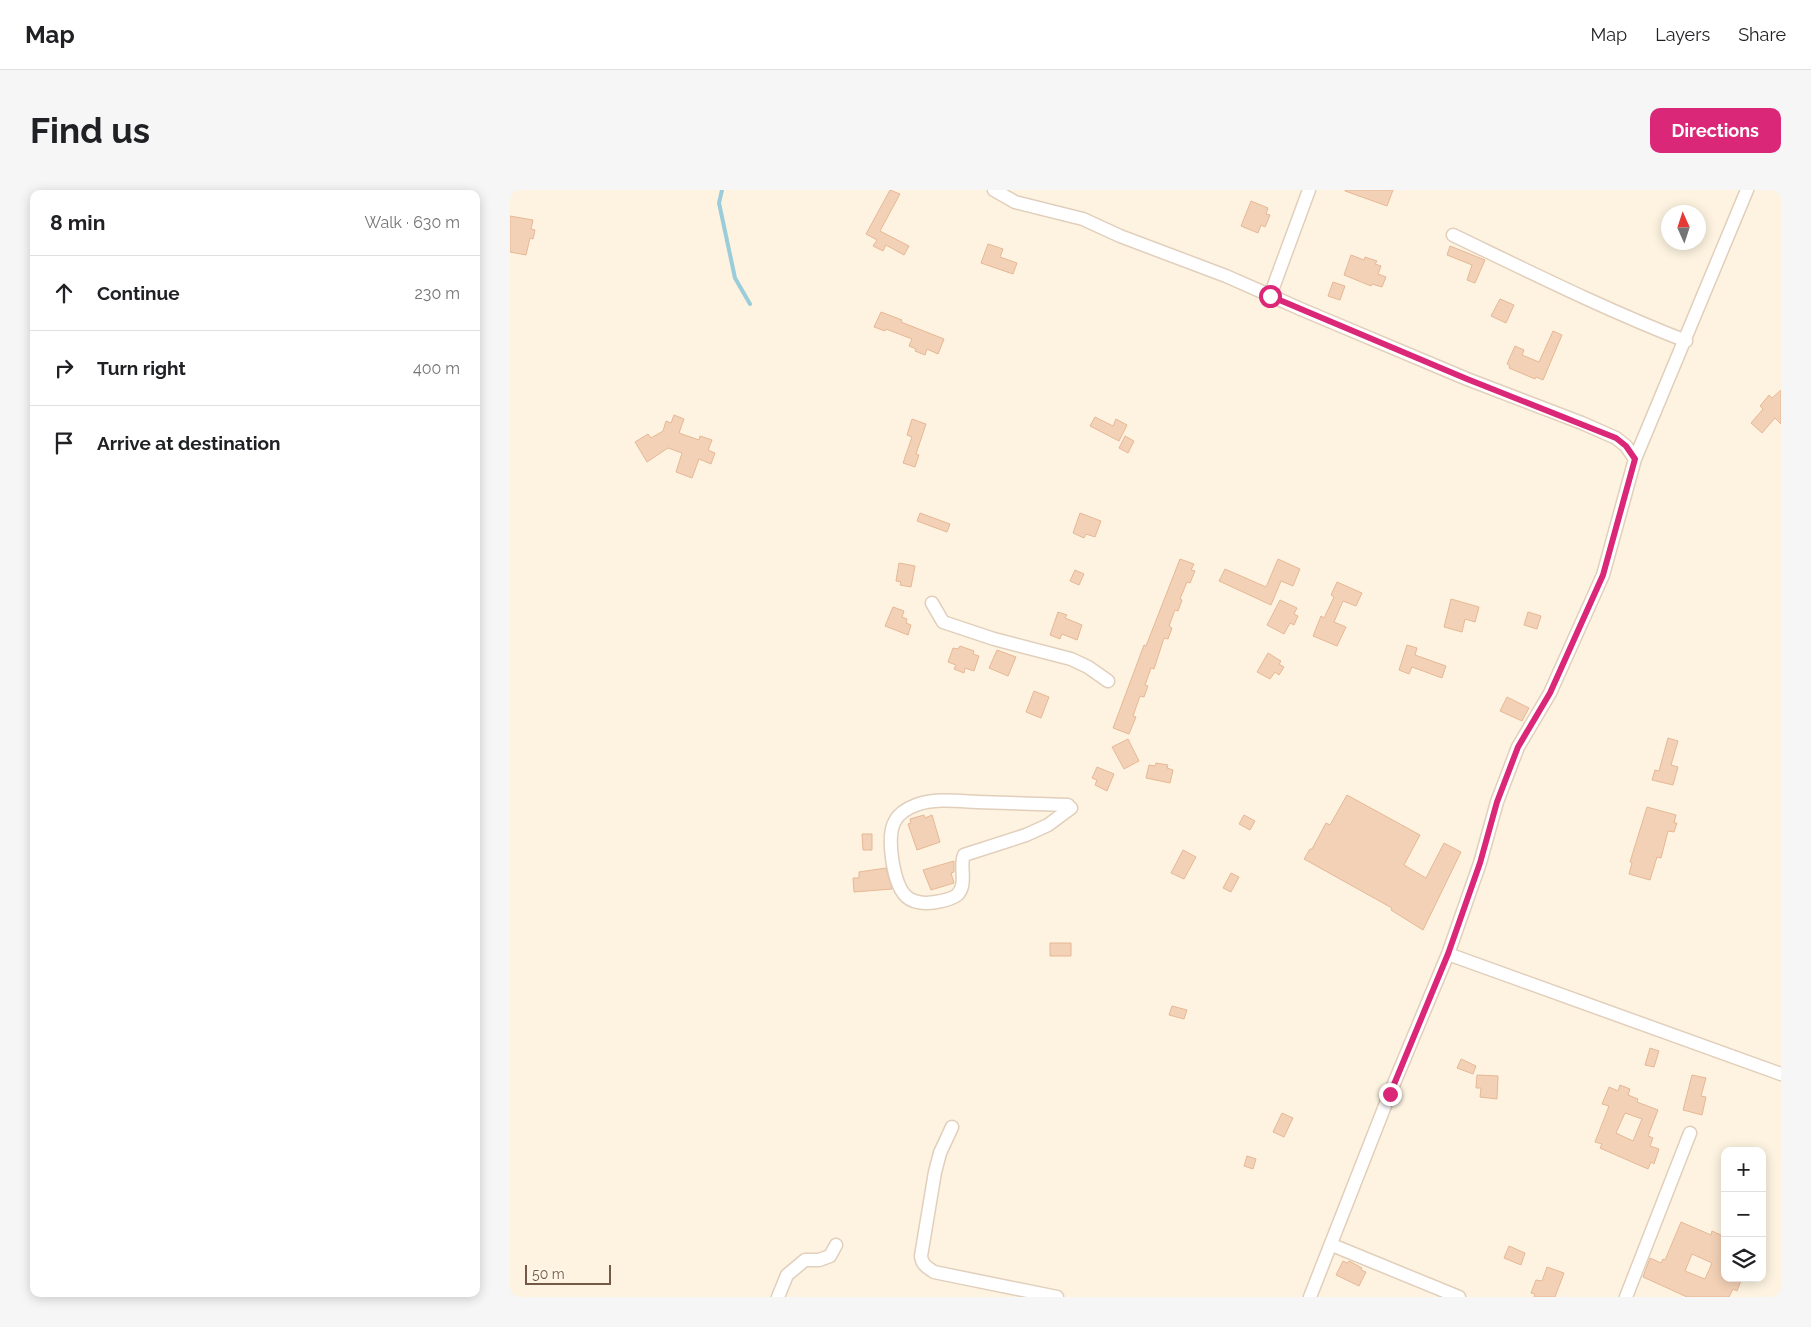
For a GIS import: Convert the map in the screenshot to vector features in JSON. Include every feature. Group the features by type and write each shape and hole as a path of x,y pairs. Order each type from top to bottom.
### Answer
{"street":[{"path":"994,190 1015,202 1083,219 1120,236 1226,276 1467,379 1616,438 1626,446 1635,459"},
{"path":"1270,296 1309,190"},
{"path":"1310,1297 1390,1094 1448,954 1480,863 1497,802 1518,747 1550,693 1603,575 1635,459 1686,341 1747,190"},
{"path":"1453,235 1577,294 1686,341"},
{"path":"932,603 943,622 994,640 1070,660 1088,667 1108,681"},
{"path":"958,802 1070,806 1048,825 1026,835 964,855 962,860 962,887 957,894 945,900 926,903 914,901 905,895 898,885 890,834 895,821 904,811 918,804 958,802"},
{"path":"1448,954 1781,1074"},
{"path":"952,1127 940,1153 935,1172 921,1256 924,1266 934,1272 1057,1297"},
{"path":"1626,1297 1690,1133"},
{"path":"778,1297 788,1275 805,1260 818,1260 830,1256 836,1245"},
{"path":"1332,1245 1459,1297"}],"building":[{"path":"890,190 900,194 880,231 909,246 904,255 886,245 883,251 873,246 877,240 866,234"},
{"path":"1345,190 1393,190 1387,206"},
{"path":"1251,201 1268,208 1266,214 1270,215 1265,227 1261,225 1258,233 1241,226"},
{"path":"510,216 533,220 531,229 535,230 533,239 530,238 526,255 510,252"},
{"path":"988,244 1003,249 1000,257 1017,263 1013,274 981,263"},
{"path":"1450,246 1485,260 1475,283 1467,280 1472,265 1447,255"},
{"path":"1351,255 1364,260 1365,257 1377,261 1375,264 1381,266 1378,274 1386,277 1382,287 1372,284 1371,286 1344,275"},
{"path":"1333,282 1345,286 1340,300 1328,296"},
{"path":"1500,299 1514,305 1506,323 1491,316"},
{"path":"881,312 944,339 938,354 927,349 925,355 915,351 916,349 909,346 912,339 886,329 885,331 874,327"},
{"path":"1553,331 1562,335 1543,380 1536,377 1535,379 1509,368 1510,366 1507,364 1515,346 1524,350 1522,355 1539,362"},
{"path":"1781,390 1781,424 1775,418 1762,433 1751,423 1763,409 1760,406 1769,395 1772,398"},
{"path":"674,415 684,419 679,433 699,440 700,436 712,440 708,450 715,453 711,464 699,459 692,478 676,472 682,453 668,448 647,462 635,442 648,434 651,438 663,431 666,421 671,423"},
{"path":"1095,417 1113,426 1116,419 1127,425 1119,441 1090,426"},
{"path":"912,419 926,424 916,454 919,455 915,467 903,463 912,437 907,435"},
{"path":"1125,436 1134,441 1128,453 1119,448"},
{"path":"920,513 950,524 947,532 917,521"},
{"path":"1080,513 1101,521 1095,537 1086,534 1084,538 1073,533"},
{"path":"1180,559 1194,564 1191,570 1195,571 1190,583 1187,582 1180,599 1182,600 1178,611 1175,610 1169,626 1172,628 1168,639 1164,638 1154,669 1151,668 1145,685 1148,686 1144,697 1140,696 1133,716 1136,717 1129,734 1113,728 1144,645 1146,646"},
{"path":"1278,559 1300,569 1293,586 1281,581 1271,605 1219,581 1225,569 1266,587"},
{"path":"899,563 915,566 911,587 900,585 901,582 896,581"},
{"path":"1075,570 1084,574 1079,585 1070,581"},
{"path":"1337,582 1362,593 1356,606 1343,601 1334,622 1346,627 1337,646 1313,636 1321,616 1324,618 1334,597 1331,595"},
{"path":"1451,599 1479,607 1475,622 1465,619 1462,632 1444,627"},
{"path":"1280,600 1297,608 1294,614 1298,616 1294,625 1290,623 1284,634 1267,625"},
{"path":"893,607 904,611 902,617 907,619 906,623 911,625 908,635 885,626"},
{"path":"1058,612 1067,615 1065,618 1082,625 1077,640 1062,634 1060,639 1050,635"},
{"path":"1528,612 1541,616 1537,629 1524,625"},
{"path":"1407,645 1417,648 1415,655 1446,666 1442,678 1412,667 1409,674 1399,670"},
{"path":"960,646 974,651 973,654 979,656 974,671 965,668 964,673 954,669 956,665 948,662 953,648 958,649"},
{"path":"997,650 1016,657 1008,676 989,668"},
{"path":"1268,653 1281,661 1279,664 1284,667 1279,675 1275,672 1270,679 1257,672"},
{"path":"1034,691 1049,697 1041,718 1026,712"},
{"path":"1507,697 1529,708 1522,721 1500,711"},
{"path":"1668,738 1678,741 1671,765 1678,767 1673,785 1652,780 1655,770 1659,771"},
{"path":"1128,739 1139,761 1124,769 1112,747"},
{"path":"1156,763 1168,765 1167,768 1173,770 1170,783 1146,778 1149,765 1155,766"},
{"path":"1097,767 1114,774 1107,791 1095,785 1097,780 1092,778"},
{"path":"1347,795 1420,835 1404,865 1426,878 1444,843 1461,852 1423,930 1391,910 1392,908 1304,859 1310,849 1312,849 1326,823 1330,825"},
{"path":"1647,807 1676,815 1674,823 1677,823 1674,832 1668,831 1661,858 1657,857 1650,880 1629,874 1632,863 1630,862"},
{"path":"924,815 925,818 932,815 940,842 917,850 908,824 911,823 910,819"},
{"path":"1244,815 1255,821 1250,830 1239,824"},
{"path":"862,834 872,834 872,850 863,850"},
{"path":"1183,850 1196,857 1184,879 1171,873"},
{"path":"954,861 954,872 951,873 954,883 931,890 923,870"},
{"path":"886,868 892,889 854,892 853,878 859,878 859,872"},
{"path":"1231,873 1239,877 1231,892 1223,888"},
{"path":"1050,943 1071,943 1071,956 1050,956"},
{"path":"1172,1006 1187,1010 1184,1019 1169,1015"},
{"path":"1650,1048 1659,1051 1654,1067 1645,1065"},
{"path":"1461,1059 1476,1066 1473,1074 1457,1068"},
{"path":"1477,1075 1498,1076 1497,1099 1480,1097 1481,1088 1476,1088"},
{"path":"1692,1075 1706,1078 1701,1096 1706,1097 1702,1115 1683,1110"},
{"path":"1620,1085 1630,1089 1628,1095 1638,1099 1637,1102 1658,1110 1648,1136 1653,1138 1650,1146 1659,1149 1654,1164 1651,1162 1648,1169 1600,1148 1602,1144 1595,1142 1609,1106 1602,1104 1609,1087 1618,1091","holes":["1625,1113 1642,1119 1633,1141 1616,1133"]},
{"path":"1282,1113 1293,1118 1284,1137 1273,1132"},
{"path":"1247,1156 1256,1159 1253,1169 1244,1166"},
{"path":"1681,1222 1711,1235 1712,1231 1721,1235 1721,1282 1740,1282 1737,1291 1733,1289 1729,1297 1687,1297 1643,1277 1650,1258 1661,1263 1663,1259 1665,1260","holes":["1692,1254 1712,1263 1705,1279 1685,1271"]},
{"path":"1509,1246 1525,1253 1521,1265 1504,1258"},
{"path":"1343,1261 1347,1263 1349,1261 1366,1272 1359,1286 1336,1275"},
{"path":"1547,1267 1564,1273 1555,1297 1534,1297 1535,1294 1531,1293 1536,1280 1542,1281"}],"waterway":[{"path":"722,190 719,203 735,278 750,304"}],"route":[{"path":"1270,296 1467,379 1616,438 1626,446 1635,459 1625,491 1614,542 1603,575 1550,693 1518,747 1497,802 1480,863 1448,954 1390,1094"}]}
